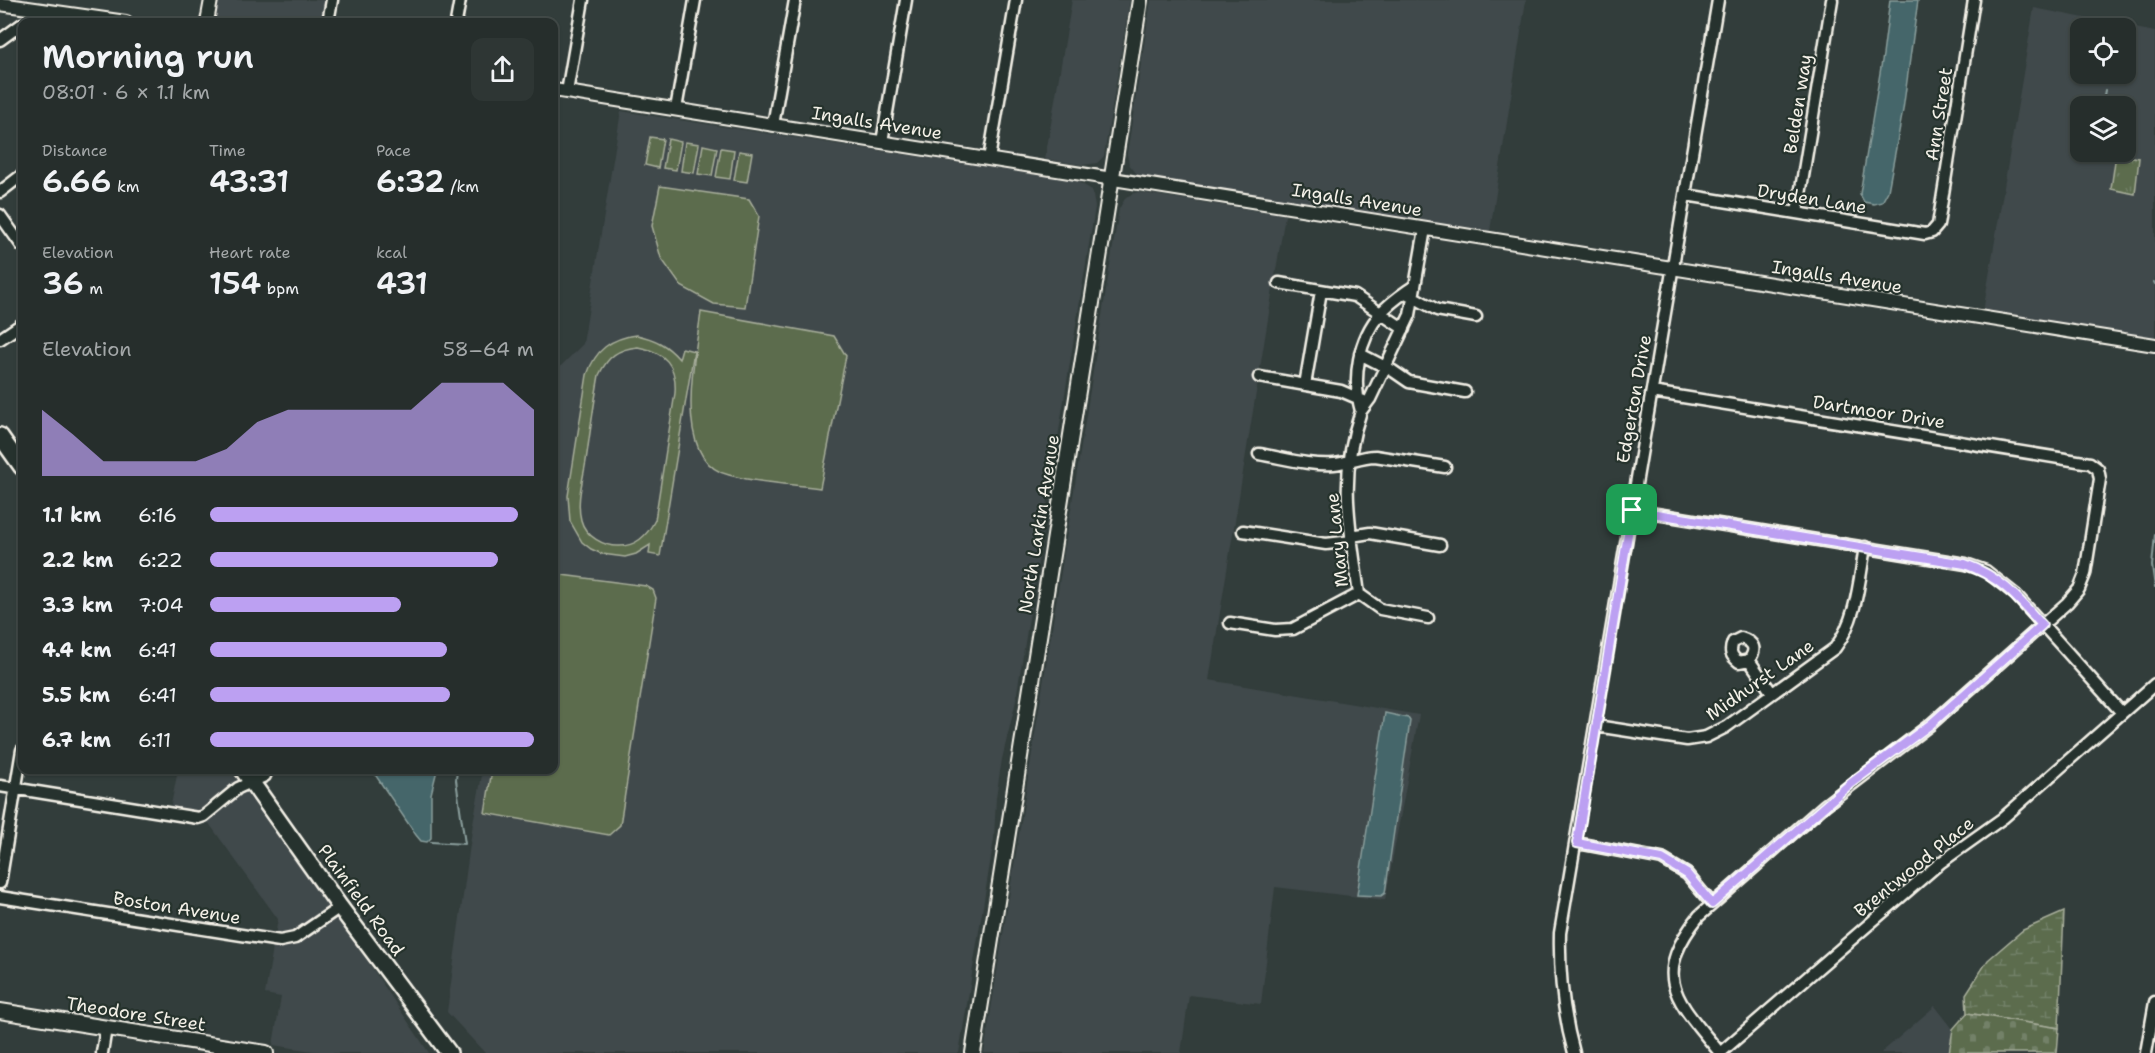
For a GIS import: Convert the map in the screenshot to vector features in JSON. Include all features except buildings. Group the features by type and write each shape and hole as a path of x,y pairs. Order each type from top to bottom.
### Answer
{"main road":[{"name":"North Larkin Avenue","path":"972,1053 1140,0"},
{"path":"0,436 18,461"},
{"name":"Plainfield Road","path":"247,776 340,907 449,1053"},
{"name":"Theodore Street","path":"0,1011 266,1053"},
{"path":"432,1053 435,1033"}],"street":[{"path":"208,18 211,0"},
{"path":"329,18 332,0"},
{"path":"457,18 460,0"},
{"path":"567,92 583,0"},
{"path":"676,109 694,0"},
{"path":"773,125 795,0"},
{"path":"882,142 906,0"},
{"path":"989,159 1016,0"},
{"name":"Edgerton Drive","path":"1574,1053 1566,1022 1559,962 1560,933 1718,0"},
{"name":"Belden way","path":"1797,213 1832,0"},
{"name":"Ann Street","path":"1932,232 1938,225 1974,0"},
{"path":"0,4 97,18"},
{"path":"27,18 33,9"},
{"path":"0,40 18,27"},
{"name":"Ingalls Avenue","path":"558,91 2155,345"},
{"path":"0,192 18,178"},
{"name":"Dryden Lane","path":"1686,195 1924,234 1932,232"},
{"path":"0,214 18,240"},
{"name":"Mary Lane","path":"1359,594 1347,509 1349,461 1355,426 1404,329 1411,292 1422,258 1425,229"},
{"path":"1279,284 1355,297 1404,329"},
{"path":"1305,385 1321,291"},
{"path":"1411,292 1437,310 1476,316"},
{"name":"Mary Lane","path":"1364,407 1357,397 1357,368 1365,338 1381,312 1411,292"},
{"path":"0,339 18,327"},
{"path":"1360,354 1409,382 1465,392"},
{"path":"1259,377 1341,391 1357,397"},
{"name":"Dartmoor Drive","path":"1652,392 2090,463 2098,469 2100,479 2085,574 2079,589 2042,625"},
{"path":"1259,454 1325,464 1375,456 1445,467"},
{"path":"1632,510 1965,564 1986,571 2016,595 2122,713"},
{"path":"1243,531 1326,544 1370,533 1440,545"},
{"name":"Midhurst Lane","path":"1596,726 1687,740 1706,737 1726,727 1835,648 1845,635 1852,618 1865,547"},
{"path":"1230,623 1275,630 1293,629 1359,594 1380,609 1428,618"},
{"path":"1720,1053 1678,1001 1672,975 1674,955 1684,934 1712,904 1842,791 1931,724 2042,625"},
{"path":"1749,660 1772,693"},
{"name":"Brentwood Place","path":"1720,1053 1940,863 2003,818 2155,684"},
{"path":"0,884 18,774"},
{"path":"0,786 198,818 204,816 238,789 247,776 265,776 266,774"},
{"path":"1577,843 1662,859 1687,874 1712,904"},
{"name":"Boston Avenue","path":"0,897 280,941 296,938 340,907"},
{"path":"2146,1053 2155,1002"},
{"path":"102,1053 106,1028"}],"shaded area":[{"path":"218,0 326,0 323,18 215,18"},
{"path":"1072,0 1130,0 1104,156 1097,163 1083,165 1045,159"},
{"path":"1151,0 1526,0 1490,231 1147,178 1136,173 1129,164 1127,154"},
{"path":"2034,8 2084,18 2070,18 2070,84 2136,84 2136,28 2155,32 2155,340 1983,312"},
{"path":"621,111 1077,181 1092,190 1095,207 1015,705 1002,759 996,797 994,839 959,1053 485,1053 447,1012 473,823 482,774 558,774 558,377 560,367 583,344"},
{"path":"1137,192 1285,215 1209,680 1419,715 1385,900 1275,887 1261,1004 1189,995 1181,1053 984,1053 1119,209 1126,197"},
{"path":"177,774 233,774 366,959 429,1053 326,1053 273,1045 281,997 265,994 278,919 208,822 170,810"},
{"path":"1935,1006 1953,1029 1949,1053 1881,1053"}],"green space":[{"path":"650,137 663,139 658,168 645,165"},
{"path":"668,139 681,142 676,170 663,168"},
{"path":"685,142 699,144 694,173 681,171"},
{"path":"703,145 717,148 712,176 698,174"},
{"path":"721,148 734,150 730,179 716,177"},
{"path":"739,151 752,153 747,182 734,180"},
{"path":"2136,157 2139,158 2135,194 2111,189 2115,162 2136,162"},
{"path":"660,186 749,199 759,216 745,307 714,304 681,286 661,258 652,226"},
{"path":"701,312 834,336 846,356 820,488 762,482 729,475 711,466 699,450 693,428 691,404 692,378"},
{"path":"637,335 655,341 665,346 679,359 682,348 694,351 660,556 649,554 650,545 636,554 625,557 602,554 582,542 570,521 568,496 587,375 599,352 612,342","holes":["638,347 647,349 667,361 675,383 655,520 649,530 632,544 608,545 591,536 583,526 579,505 599,375 610,358 619,352"]},
{"path":"558,575 646,586 653,590 656,598 620,825 609,835 485,813 491,774 558,774"},
{"path":"2064,912 2059,1028 1967,1013 1966,994 1988,960 2023,930"},
{"path":"1967,1013 2059,1028 2057,1053 1949,1053 1953,1029"}],"water":[{"path":"1890,0 1918,0 1903,110 1888,191 1882,202 1874,204 1864,202 1860,194"},
{"path":"1385,713 1408,718 1410,721 1385,893 1381,896 1357,895"},
{"path":"375,774 436,774 431,794 431,838 427,842 421,841"}],"waterway":[{"path":"2104,96 2105,90"},
{"path":"2155,534 2152,566 2155,587"},
{"path":"431,842 465,844 457,774"}],"route":[{"path":"1632,510 1965,564 1986,571 2001,582 2016,595 2042,625 1931,724 1850,784 1712,904 1687,874 1662,859 1577,843 1632,510"}]}
